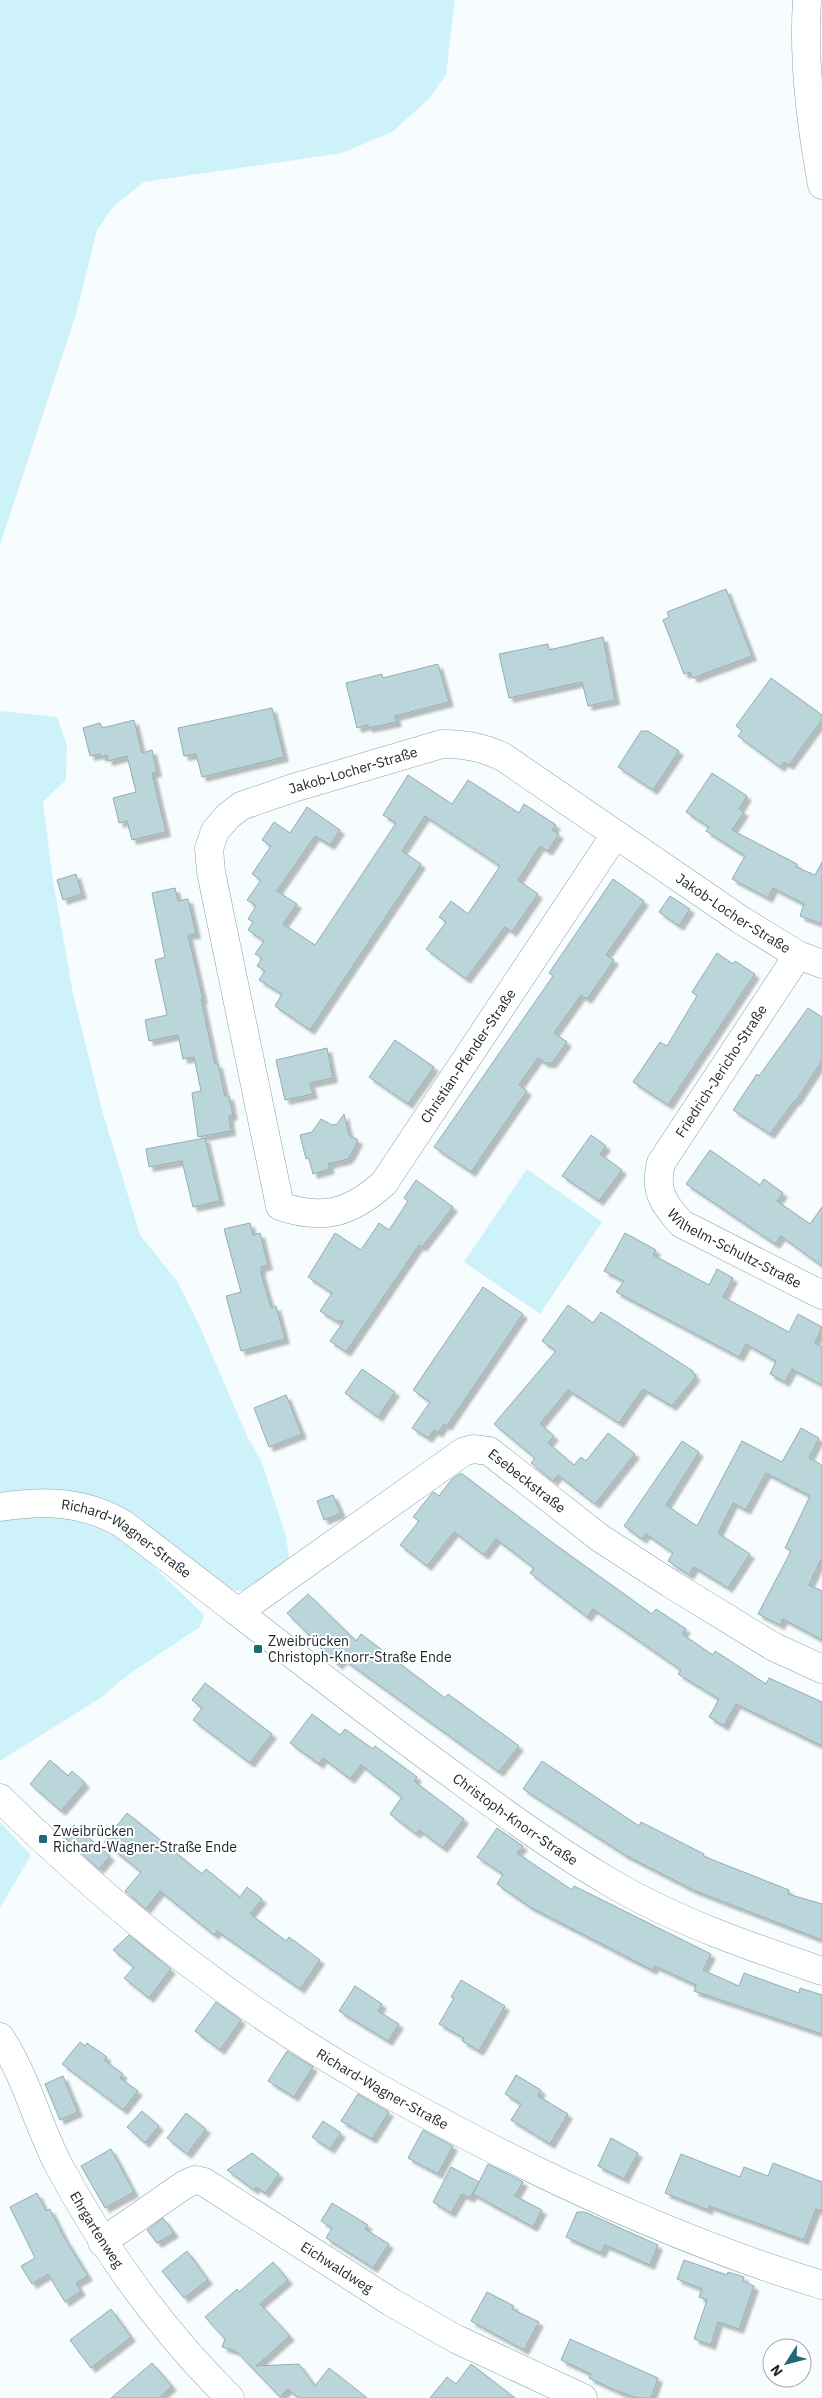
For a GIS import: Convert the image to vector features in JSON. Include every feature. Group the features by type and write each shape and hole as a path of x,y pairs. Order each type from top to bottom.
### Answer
{"street":[{"path":"807,0 806,64 811,127 822,186"},
{"name":"Jakob-Locher-Straße","path":"280,1206 211,872 209,849 215,831 228,816 242,806 309,783 442,744 466,744 484,748 503,757 741,920 810,959"},
{"name":"Christian-Pfender-Straße","path":"280,1206 319,1215 346,1210 367,1199 384,1183 615,835"},
{"name":"Friedrich-Jericho-Straße","path":"658,1191 658,1175 661,1162 810,959"},
{"name":"Wilhelm-Schultz-Straße","path":"658,1191 670,1212 682,1224 822,1295"},
{"name":"Esebeckstraße","path":"238,1612 457,1456 473,1449 481,1448 489,1451 600,1538 670,1584 774,1647 822,1669"},
{"name":"Richard-Wagner-Straße","path":"0,1507 58,1502 105,1513 123,1524 238,1612"},
{"name":"Christoph-Knorr-Straße","path":"238,1612 450,1774 613,1884 666,1911 738,1942 822,1971"},
{"name":"Richard-Wagner-Straße","path":"0,1798 43,1839 194,1965 291,2034 362,2079 585,2195 722,2252 822,2285"},
{"name":"Ehrgartenweg","path":"0,2037 16,2063 57,2162 102,2242 176,2339 230,2398"},
{"name":"Eichwaldweg","path":"102,2242 184,2185 195,2180 204,2182 391,2302 456,2339 584,2398"}],"shaded area":[{"path":"0,0 455,0 446,75 429,99 392,132 342,153 144,182 113,207 97,230 77,311 0,545"},
{"path":"0,711 57,717 67,745 66,780 43,802 52,874 73,994 102,1110 140,1235 177,1281 200,1327 248,1438 261,1460 286,1536 289,1557 249,1592 229,1589 150,1556 150,1563 204,1615 200,1627 128,1675 99,1699 0,1761"},
{"path":"527,1169 602,1222 540,1314 464,1262"},
{"path":"0,1822 31,1855 0,1908"}],"building":[{"path":"726,589 752,656 693,678 690,672 684,674 663,620 669,617 667,612"},
{"path":"603,637 615,700 588,706 582,682 509,698 499,654 548,644 549,650"},
{"path":"438,664 449,702 395,716 397,722 368,728 368,725 357,728 346,683 382,674 383,678"},
{"path":"771,678 822,715 822,720 789,765 784,762 780,767 738,736 742,731 736,726"},
{"path":"272,708 284,757 202,777 196,754 184,756 178,728"},
{"path":"134,720 142,753 152,750 157,772 152,773 166,832 132,840 127,821 119,823 113,798 136,792 127,756 108,761 107,755 101,757 100,754 90,756 83,728 100,723 102,728"},
{"path":"641,731 648,731 679,751 653,790 618,767"},
{"path":"712,773 747,796 739,809 744,812 732,830 797,864 796,867 815,875 822,862 822,924 800,916 804,904 773,888 768,898 732,879 745,856 706,831 709,827 686,812"},
{"path":"408,775 452,804 468,780 519,813 524,804 556,825 552,830 559,834 548,851 540,846 518,880 538,894 512,932 505,927 466,979 426,949 446,922 439,917 451,901 468,914 500,866 425,816 402,851 421,864 310,1030 275,1006 282,994 259,980 265,971 257,966 262,958 255,954 264,941 248,930 253,922 248,919 256,906 247,900 261,880 252,874 271,846 262,840 274,822 290,833 307,807 340,830 330,845 315,836 277,891 297,904 283,924 315,945 396,823 383,815"},
{"path":"76,874 82,894 63,900 57,880"},
{"path":"613,879 644,901 606,955 614,960 587,999 581,995 554,1033 567,1042 552,1063 545,1063 538,1058 519,1085 527,1091 471,1172 434,1147 553,976 549,973"},
{"path":"175,888 178,901 188,899 196,934 188,935 203,999 201,999 215,1064 218,1064 225,1096 229,1096 233,1115 229,1116 231,1131 198,1137 192,1093 201,1091 194,1057 183,1059 178,1035 149,1041 145,1020 167,1015 155,960 165,957 152,893"},
{"path":"670,896 690,909 679,926 659,912"},
{"path":"717,953 733,964 735,961 755,974 668,1105 633,1082 660,1042 667,1046 697,996 692,992"},
{"path":"808,1008 822,1017 822,1061 796,1101 770,1134 733,1110 757,1074 759,1076"},
{"path":"395,1040 434,1067 408,1104 369,1077"},
{"path":"327,1048 333,1078 310,1083 313,1094 285,1100 276,1060"},
{"path":"344,1114 349,1135 358,1140 353,1151 348,1159 328,1164 330,1169 313,1174 309,1158 306,1159 300,1135 312,1132 321,1119 332,1125 337,1124"},
{"path":"591,1135 606,1146 600,1154 622,1170 599,1201 562,1176"},
{"path":"205,1138 220,1201 193,1207 182,1161 149,1167 146,1149"},
{"path":"710,1150 760,1185 764,1179 783,1193 777,1201 810,1224 822,1207 822,1266 781,1236 775,1244 686,1184"},
{"path":"416,1180 453,1207 422,1247 419,1245 346,1352 330,1341 344,1321 336,1321 320,1311 332,1293 308,1277 335,1233 361,1250 379,1223 389,1230 408,1201 404,1198"},
{"path":"250,1223 253,1235 260,1233 268,1265 261,1267 261,1273 271,1308 276,1306 285,1339 241,1351 226,1296 241,1292 224,1229"},
{"path":"625,1233 656,1250 653,1255 709,1285 717,1269 733,1278 723,1297 789,1332 798,1314 822,1327 815,1343 822,1347 822,1385 792,1369 785,1382 770,1374 776,1361 746,1344 739,1357 616,1292 624,1281 604,1271"},
{"path":"483,1287 523,1314 447,1426 444,1424 438,1433 434,1430 428,1438 412,1428 430,1402 413,1390"},
{"path":"568,1305 593,1323 601,1312 693,1371 692,1373 696,1376 672,1406 643,1389 619,1423 568,1390 540,1424 554,1436 548,1443 574,1465 581,1457 586,1461 608,1433 635,1454 595,1504 558,1475 553,1481 531,1463 535,1458 494,1424 556,1351 542,1341"},
{"path":"362,1369 395,1392 378,1417 345,1393"},
{"path":"286,1395 302,1434 269,1447 254,1408"},
{"path":"801,1428 819,1438 809,1458 822,1465 822,1557 809,1585 822,1591 822,1640 783,1619 780,1625 758,1614 791,1551 785,1548 810,1496 766,1473 746,1510 733,1503 718,1533 750,1554 728,1588 694,1567 689,1575 668,1561 673,1553 646,1534 642,1539 624,1526 682,1441 699,1452 666,1505 697,1526 742,1441 782,1462"},
{"path":"461,1473 553,1543 652,1614 656,1609 686,1629 682,1634 713,1655 715,1651 766,1684 769,1678 822,1702 822,1746 736,1704 724,1726 709,1717 719,1699 678,1674 681,1670 593,1609 587,1617 530,1573 534,1568 496,1539 484,1555 454,1532 427,1566 400,1545 419,1521 413,1517 432,1493 434,1492 439,1496 452,1479"},
{"path":"333,1495 341,1513 324,1520 317,1501"},
{"path":"308,1594 356,1641 361,1634 445,1698 448,1694 519,1746 499,1772 343,1659 338,1665 287,1613"},
{"path":"205,1683 272,1734 250,1763 193,1720 202,1708 192,1700"},
{"path":"312,1714 340,1735 345,1729 373,1749 375,1746 417,1777 414,1781 464,1819 443,1848 419,1830 416,1834 390,1814 402,1797 361,1765 350,1779 323,1758 319,1764 290,1743"},
{"path":"50,1760 68,1776 72,1771 85,1783 61,1811 30,1784"},
{"path":"542,1761 639,1826 641,1822 704,1854 703,1856 789,1890 788,1894 822,1904 822,1940 693,1890 625,1855 523,1789"},
{"path":"127,1813 202,1874 206,1869 240,1897 247,1887 262,1899 250,1914 286,1941 289,1937 320,1960 300,1989 217,1931 214,1935 160,1891 146,1909 125,1891 141,1872 104,1842"},
{"path":"74,1825 110,1856 99,1869 64,1837"},
{"path":"497,1828 523,1846 517,1853 572,1890 574,1886 711,1954 703,1970 739,1986 744,1973 799,1993 800,1988 822,1995 822,2034 694,1991 696,1985 655,1966 652,1970 530,1907 497,1884 503,1874 477,1857"},
{"path":"129,1935 171,1969 149,1998 124,1978 134,1967 113,1950"},
{"path":"461,1980 505,2006 479,2051 462,2041 464,2038 439,2024 454,1998 451,1997"},
{"path":"355,1986 382,2004 378,2011 399,2024 388,2041 339,2011"},
{"path":"216,2002 241,2020 220,2050 195,2031"},
{"path":"80,2042 85,2046 87,2043 107,2057 104,2060 123,2074 120,2078 138,2091 123,2110 62,2064"},
{"path":"287,2051 313,2067 294,2097 268,2081"},
{"path":"516,2075 541,2090 538,2096 568,2114 550,2144 511,2120 521,2104 505,2094"},
{"path":"63,2076 78,2112 60,2120 45,2084"},
{"path":"358,2094 389,2112 372,2139 341,2121"},
{"path":"142,2111 159,2126 145,2143 127,2127"},
{"path":"186,2113 206,2129 187,2154 167,2138"},
{"path":"323,2121 341,2133 330,2149 312,2137"},
{"path":"423,2130 453,2146 438,2174 408,2158"},
{"path":"611,2138 638,2153 624,2179 598,2166"},
{"path":"111,2149 134,2192 105,2208 81,2166"},
{"path":"252,2153 279,2174 265,2193 256,2187 254,2190 227,2170"},
{"path":"681,2154 740,2177 744,2167 768,2176 773,2163 822,2182 822,2211 816,2209 804,2240 709,2206 708,2210 665,2193"},
{"path":"488,2164 523,2182 515,2196 542,2210 533,2227 473,2194"},
{"path":"451,2167 479,2182 470,2198 462,2194 451,2213 433,2202"},
{"path":"37,2193 46,2211 50,2209 64,2237 88,2276 76,2283 81,2291 65,2302 48,2274 32,2284 21,2266 35,2258 10,2207"},
{"path":"332,2203 368,2225 365,2229 389,2244 373,2268 326,2238 332,2228 321,2221"},
{"path":"577,2212 585,2212 658,2245 650,2265 605,2245 601,2253 566,2237"},
{"path":"163,2218 174,2233 157,2243 147,2230"},
{"path":"187,2251 208,2280 184,2298 162,2271"},
{"path":"684,2260 727,2275 728,2272 744,2277 743,2281 754,2286 739,2329 718,2322 711,2345 694,2339 707,2300 699,2297 702,2289 677,2279"},
{"path":"273,2262 288,2280 260,2304 290,2336 256,2366 299,2364 315,2386 329,2368 367,2398 299,2398 288,2389 280,2397 236,2351 222,2347 225,2339 205,2317 237,2289 239,2292"},
{"path":"487,2292 514,2306 512,2309 539,2322 524,2350 471,2321"},
{"path":"111,2309 131,2337 91,2368 70,2340"},
{"path":"570,2339 658,2378 651,2398 637,2398 617,2391 589,2378 591,2374 561,2360"},
{"path":"152,2363 172,2386 159,2398 111,2398"},
{"path":"471,2364 515,2398 430,2398 447,2377 456,2384"}],"place":[{"name":"Zweibrücken Christoph-Knorr-Straße Ende","path":"258,1649"},
{"name":"Zweibrücken Richard-Wagner-Straße Ende","path":"43,1839"}]}
